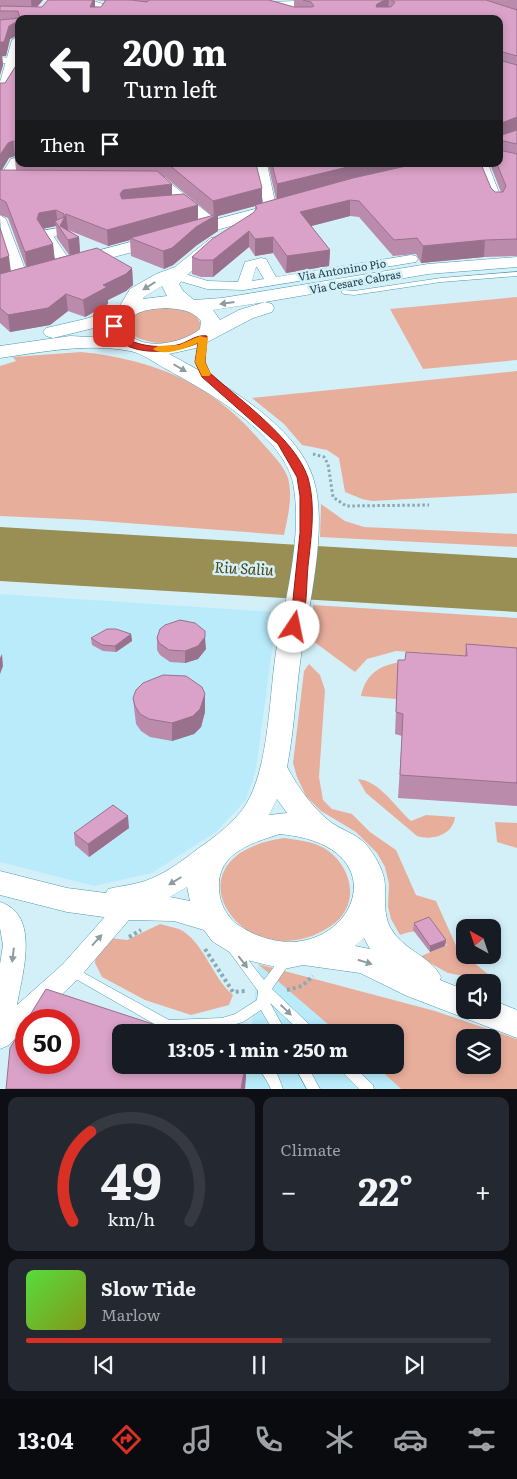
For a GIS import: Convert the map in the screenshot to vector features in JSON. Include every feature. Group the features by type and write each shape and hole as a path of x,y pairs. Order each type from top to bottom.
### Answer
{"main road":[{"path":"216,0 264,8 342,3"},
{"path":"6,85 6,60 15,46"},
{"path":"14,280 66,265 221,229 271,210 297,203"},
{"path":"221,229 170,284 175,294 209,317 212,324 204,342 200,362 206,374 228,392 231,399"},
{"name":"Via Cesare Cabras","path":"125,312 152,303 191,306 222,304 428,269 486,262 517,262"},
{"path":"179,273 162,278 137,293 125,312 118,318 115,330 124,341 164,359 231,399 258,420 282,442 302,477 305,496 306,533 298,609 290,645 273,766 260,804 250,820 208,862 202,881 202,901 218,927"},
{"name":"Via Cesare Cabras","path":"204,342 231,321 256,310 344,292 438,278 517,273"},
{"path":"0,341 65,330 125,312"},
{"path":"0,352 70,342 135,345 156,349 181,347 204,342"},
{"path":"273,766 289,797 300,810 323,830"},
{"path":"67,900 134,897 164,888 220,848 258,826 280,823 302,824 323,830 346,842 362,860 370,881 369,903 375,929 388,948 408,967 426,977 456,987"},
{"path":"0,883 67,900 126,908 174,909 218,927 244,946 271,954 364,960 418,986 456,1001"},
{"path":"294,954 324,948 345,937 361,921 369,903"},
{"path":"501,1002 517,1007"},
{"path":"501,1018 517,1024"}],"street":[{"path":"80,0 104,6 118,7"},
{"path":"99,15 104,6"},
{"path":"264,8 293,15"},
{"path":"2,180 15,162"},
{"path":"483,167 497,204"},
{"path":"259,168 271,210"},
{"path":"2,180 23,179"},
{"path":"138,180 161,182 221,229"},
{"path":"172,206 188,204"},
{"path":"0,219 14,280"},
{"path":"58,232 46,234 66,265"},
{"name":"Via Antonino Pio","path":"179,273 207,285 244,286 411,259"},
{"path":"244,286 250,264 261,262 272,281"},
{"path":"0,1037 71,971 126,908"},
{"path":"0,911 10,920 15,945 0,1037"}],"lane":[{"path":"218,927 263,988 301,1024"},
{"path":"275,1024 262,1003 263,988 294,954"},
{"path":"71,971 165,1024"},
{"path":"194,1024 222,1023 239,1018 262,1003"},
{"path":"270,1074 277,1089"},
{"path":"305,1074 314,1089"},
{"path":"352,1074 368,1089"}],"path":[{"path":"288,452 324,457 329,464 331,495 336,502 346,506 429,505"}],"shaded area":[{"path":"517,297 517,360 423,369 390,309"},
{"path":"166,307 182,309 196,316 201,325 196,333 178,342 155,343 134,336 127,330 127,323 134,314"},
{"path":"81,352 134,361 182,378 224,405 244,423 277,460 288,478 290,499 284,535 87,520 0,516 0,366 16,361 13,357"},
{"path":"517,371 517,493 372,501 362,499 345,492 339,458 327,450 302,445 284,424 252,398"},
{"path":"321,504 345,521 364,527 517,534 517,547 320,537"},
{"path":"0,594 277,612 256,770 246,800 217,831 152,873 94,886 0,862"},
{"path":"313,605 517,618 517,659 396,651 367,659 355,672 313,641"},
{"path":"403,662 396,699 361,696 367,681 376,671 388,665"},
{"path":"309,664 320,675 325,690 319,777 323,800 332,809 352,814 370,832 396,850 416,895 436,901 456,946 456,964 475,964 488,974 448,973 419,957 447,945 432,933 419,931 400,935 391,919 388,906 389,884 385,867 377,853 356,832 321,811 306,796 293,763 304,671"},
{"path":"358,779 373,784 380,789 411,821 426,815 455,817 453,823 441,835 429,838 417,836 366,793"},
{"path":"495,822 517,823 517,848 497,842"},
{"path":"284,838 309,842 324,848 334,855 347,875 350,886 350,897 341,917 331,926 299,940 269,939 245,928 228,910 221,889 226,868 246,849"},
{"path":"160,924 179,929 195,942 219,979 233,995 229,1005 191,1015 145,1000 102,977 95,963 96,956 110,938 127,940"},
{"path":"258,964 328,1024 252,1024"},
{"path":"258,964 435,1011 488,1029 456,1029 456,1074 501,1074 501,1034 517,1039 517,1089 401,1089 385,1074 404,1074 404,1024 328,1024"},
{"path":"80,1022 112,1033 112,1074 208,1074 246,1078 247,1074 385,1074 401,1089 12,1089 20,1074 80,1074"}],"water":[{"name":"Riu Saliu","path":"0,527 517,558 517,612 0,581"}],"building":[{"path":"48,0 93,0 90,7 101,7 106,0 147,2 149,0 269,0 294,7 312,7 314,6 311,2 303,0 385,0 377,4 376,7 391,7 395,2 391,0 486,0 517,10 517,56 503,52 503,15 19,15 18,11 0,11 0,6 42,7"},
{"path":"15,18 15,23 9,26 4,42 0,42 0,20"},
{"path":"503,61 517,65 517,117 503,122"},
{"path":"15,67 15,141 8,143 0,155 0,83 5,83"},
{"path":"517,130 517,144 503,141 503,135"},
{"path":"503,151 517,154 517,239 423,246 417,238 394,240 359,201 350,200 300,212 330,250 287,256 273,237 255,239 249,231 213,260 200,260 192,257 212,239 253,213 257,208 255,205 353,178 402,167 482,167 491,188 495,192 503,192 506,186 498,167 503,167"},
{"path":"172,167 257,167 262,188 213,201"},
{"path":"273,167 348,167 277,184"},
{"path":"0,170 157,171 172,184 123,190 120,194 122,199 184,194 198,205 107,230 66,214 60,226 79,237 68,240 55,221 64,217 64,214 56,210 39,213 37,219 53,244 25,252 6,202 0,199"},
{"path":"218,214 196,227 172,248 163,251 130,238"},
{"path":"0,228 9,256 0,259"},
{"path":"97,248 132,268 126,274 103,285 107,287 83,300 66,294 48,308 8,315 0,308 0,274"},
{"path":"180,620 195,623 205,631 205,637 198,646 185,651 169,650 159,643 157,638 160,629 165,625"},
{"path":"107,629 116,629 131,634 115,646 102,645 91,638"},
{"path":"466,644 517,648 517,783 400,775 403,714 396,712 398,660 405,660 406,652 467,656"},
{"path":"163,675 186,676 202,687 205,694 200,709 193,716 172,723 149,719 140,714 133,698 136,690 143,683"},
{"path":"113,805 128,816 88,844 74,833"},
{"path":"429,917 446,940 430,946 414,923"},
{"path":"46,989 153,1024 112,1024 112,1074 244,1074 241,1089 6,1089 10,1048 15,1040 15,1074 80,1074 80,1009 34,1009"}],"slow traffic":[{"path":"158,349 181,347 204,338 200,362 206,374"}],"route":[{"path":"114,326 117,334 124,341 132,345 151,349 181,347 204,338 200,362 206,374 228,392 231,399 282,442 302,477 305,496 306,533 298,609 294,627"}]}
